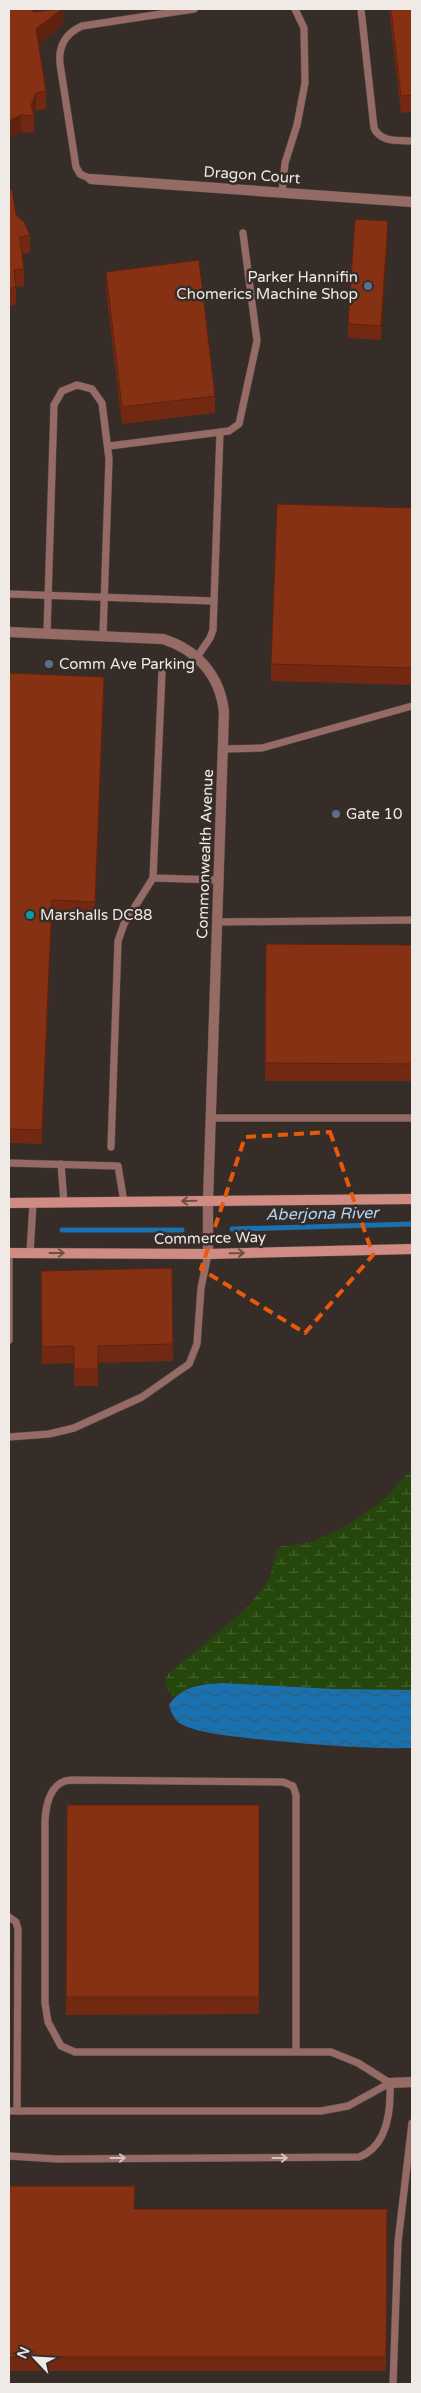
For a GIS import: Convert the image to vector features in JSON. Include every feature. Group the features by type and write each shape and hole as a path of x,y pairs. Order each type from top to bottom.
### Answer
{"street":[{"name":"Dragon Court","path":"91,179 412,202"},
{"name":"Commonwealth Avenue","path":"9,632 164,639 179,645 197,657 211,672 222,696 224,712 208,1201 208,1254"},
{"path":"9,1203 412,1199"},
{"name":"Commerce Way","path":"9,1253 208,1254 412,1249"},
{"path":"390,2083 412,2082"}],"lane":[{"path":"91,179 82,176 76,167 60,64 60,52 64,41 72,32 82,26 194,9"},
{"path":"282,192 285,163 297,126 305,83 304,28 301,18 295,9"},
{"path":"361,9 376,134 384,139 412,141"},
{"path":"109,446 220,432 235,428 241,421 257,340 243,233"},
{"path":"47,633 54,405 62,391 77,385 87,387 96,392 102,403 109,446 103,635"},
{"path":"197,657 212,632 220,432"},
{"path":"9,594 214,601"},
{"path":"111,1147 118,941 124,924 152,878 162,672"},
{"path":"223,749 262,748 412,706"},
{"path":"152,878 219,880"},
{"path":"218,922 412,920"},
{"path":"211,1118 412,1118"},
{"path":"9,1163 118,1166 124,1202"},
{"path":"61,1164 64,1203"},
{"path":"30,1253 33,1204"},
{"path":"9,1253 9,1340"},
{"path":"9,1437 49,1434 74,1428 142,1397 189,1364 197,1344 202,1288 208,1254"},
{"path":"296,2052 296,1795 292,1786 284,1782 71,1780 62,1782 55,1787 47,1805 45,1820 45,2003 48,2022 61,2046 75,2052 296,2052 331,2052 358,2063 390,2083"},
{"path":"9,1917 16,1922 18,1929 17,2111"},
{"path":"9,2111 321,2111 348,2106 390,2083"},
{"path":"9,2156 69,2159 359,2157 374,2148 388,2120 390,2083"},
{"path":"393,2384 398,2242 412,2123"}],"highlighted area":[{"path":"330,1132 373,1255 305,1333 201,1269 245,1137"}],"green space":[{"path":"412,1467 412,1690 334,1689 222,1683 199,1684 174,1697 167,1689 165,1680 169,1673 246,1609 269,1580 277,1550 281,1546 317,1539 354,1521 388,1495"}],"water":[{"path":"222,1683 334,1689 412,1690 412,1748 354,1747 256,1739 205,1732 185,1726 176,1720 169,1705 180,1694 192,1687"}],"building":[{"path":"9,9 33,9 33,12 62,9 36,29 46,91 36,93 31,105 34,116 21,115 9,121"},
{"path":"391,9 412,9 412,95 401,96"},
{"path":"12,189 16,215 24,222 30,235 20,237 24,269 14,270 16,287 9,289 9,190"},
{"name":"Parker Hannifin Chomerics Machine Shop","path":"355,219 388,221 381,326 348,324"},
{"path":"199,260 215,396 122,407 106,272"},
{"path":"277,504 412,508 412,668 271,664"},
{"name":"Marshalls DC88","path":"9,673 104,677 95,902 52,900 42,1130 9,1129"},
{"path":"266,944 412,945 412,1064 265,1063"},
{"path":"172,1268 173,1344 98,1346 98,1369 74,1369 74,1346 42,1347 41,1271"},
{"path":"67,1805 259,1805 259,1997 66,1997"},
{"path":"9,2186 135,2186 134,2209 387,2209 386,2357 9,2357"}],"waterway":[{"name":"Aberjona River","path":"232,1229 412,1224"},
{"name":"Aberjona River","path":"62,1230 182,1230"}],"place":[{"name":"Parker Hannifin Chomerics Machine Shop","path":"368,286"},
{"name":"Comm Ave Parking","path":"49,664"},
{"name":"Gate 10","path":"336,814"},
{"name":"Marshalls DC88","path":"30,915"}]}
